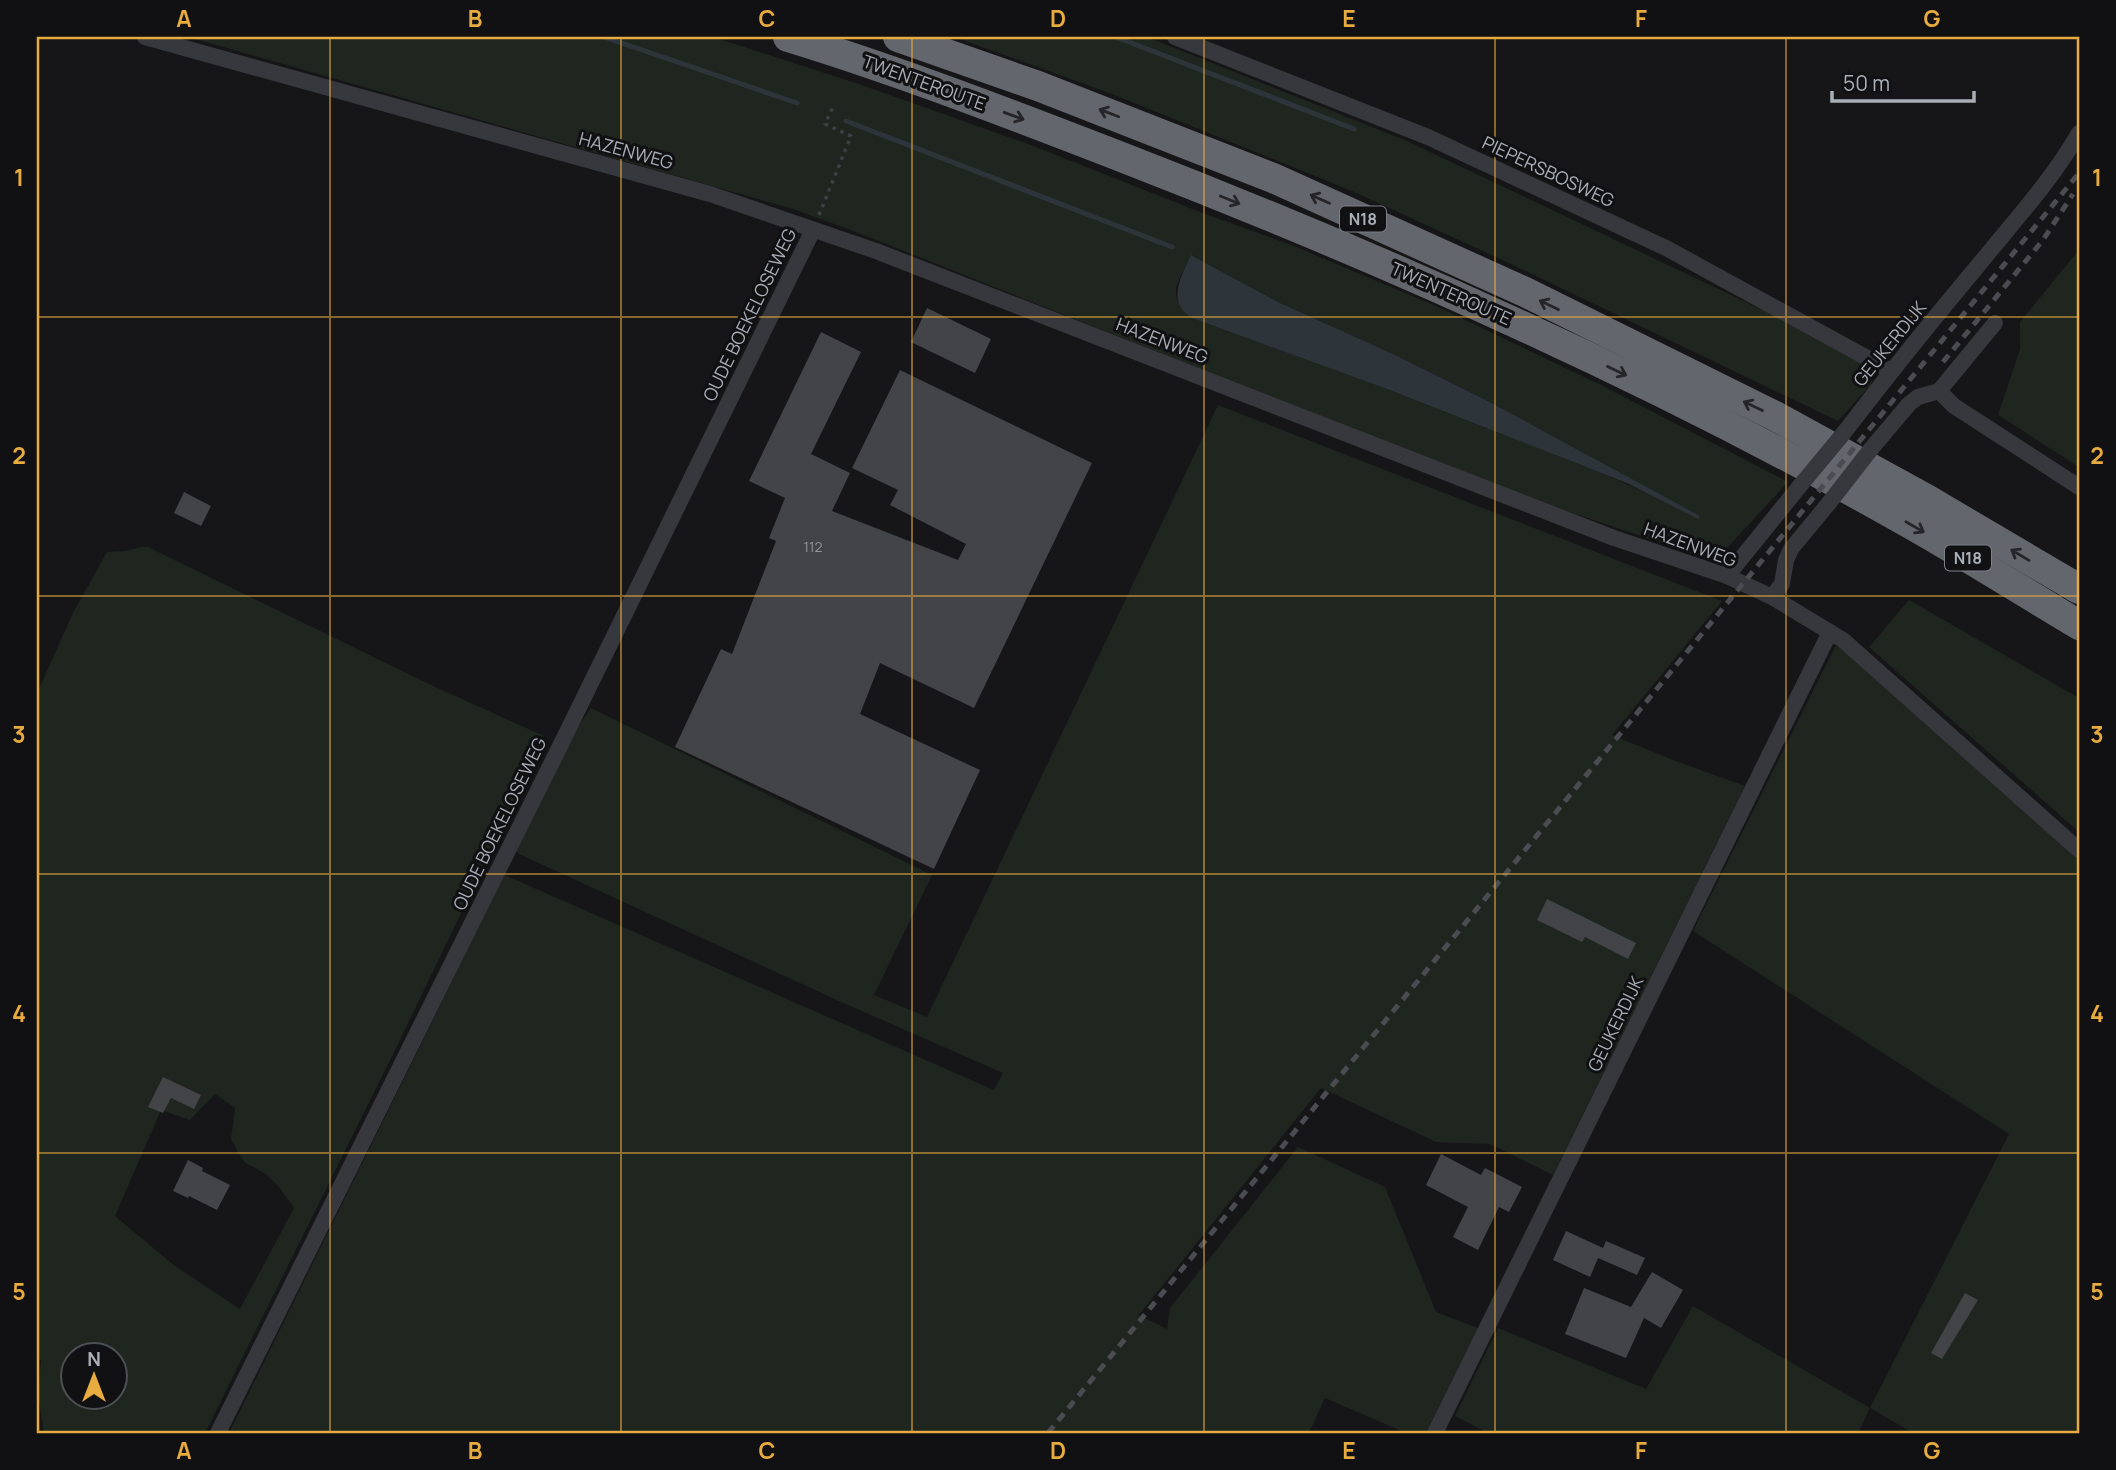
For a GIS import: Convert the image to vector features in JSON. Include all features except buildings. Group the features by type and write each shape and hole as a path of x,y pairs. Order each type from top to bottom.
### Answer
{"highway":[{"name":"TWENTEROUTE","path":"788,37 848,55 1154,169 1300,228 1502,316 1762,444 1914,526 2079,625"},
{"name":"TWENTEROUTE","path":"898,37 1038,86 1273,178 1525,292 1775,416 1928,500 2079,589"}],"street":[{"name":"HAZENWEG","path":"145,37 710,194 876,251 1614,538 1727,576 1772,597 1843,640 2079,850"},
{"name":"PIEPERSBOSWEG","path":"1175,37 1441,143 1666,248 1891,371"},
{"name":"GEUKERDIJK","path":"1727,576 2027,206 2066,155 2079,133"},
{"name":"OUDE BOEKELOSEWEG","path":"218,1433 813,230"},
{"path":"1772,597 1782,584 1786,560 1791,549 1871,449 1909,404 1918,397 1939,391 1995,323"},
{"path":"1939,391 1954,407 2079,487"},
{"name":"GEUKERDIJK","path":"1435,1433 1830,632"}],"path":[{"path":"813,230 851,136 825,124 833,107"}],"shaded area":[{"path":"188,37 713,37 859,84 1031,145 1294,246 1438,307 1601,385 1788,482 1715,561 1493,486 793,209","holes":["1192,255 1278,302 1488,401 1699,516 1599,472 1387,389 1192,318 1178,302 1176,289"]},
{"path":"954,37 1147,37 1407,141 1811,333 1870,365 1875,373 1871,384 1838,421 1352,191 1112,94"},
{"path":"2079,250 2079,467 1998,415 2020,349 2020,322"},
{"path":"1191,255 1278,302 1488,401 1700,516 1698,519 1629,484 1387,389 1192,318 1184,312 1178,297 1180,280"},
{"path":"1218,405 1722,601 1612,735 1745,786 1553,1175 1490,1144 1436,1142 1321,1088 1139,1315 1167,1329 1170,1308 1298,1147 1385,1187 1436,1312 1478,1328 1426,1433 1406,1433 1325,1398 1309,1433 229,1433 504,876 994,1090 1003,1073 839,1001 519,854 515,849 570,738 591,708 932,875 874,995 927,1017"},
{"path":"148,547 429,684 544,736 535,751 535,760 398,1044 205,1433 44,1433 38,1395 41,1360 37,1358 37,693 73,613 107,552","holes":["215,1094 235,1108 231,1139 244,1162 266,1174 294,1208 240,1309 175,1266 115,1216 161,1110 190,1120"]},
{"path":"1909,600 2079,698 2079,832 1869,647"},
{"path":"1839,646 2079,857 2079,1433 1913,1433 1870,1408 2009,1134 1693,931 1835,647"},
{"path":"1693,1306 1870,1408 1858,1433 1488,1433 1455,1416 1498,1328 1646,1389"}],"waterway":[{"path":"604,37 797,103"},
{"path":"1116,37 1354,129"},
{"path":"846,121 1172,247"}],"railway":[{"path":"1048,1433 2079,173"},
{"path":"1943,362 2043,240 2073,194"}]}
